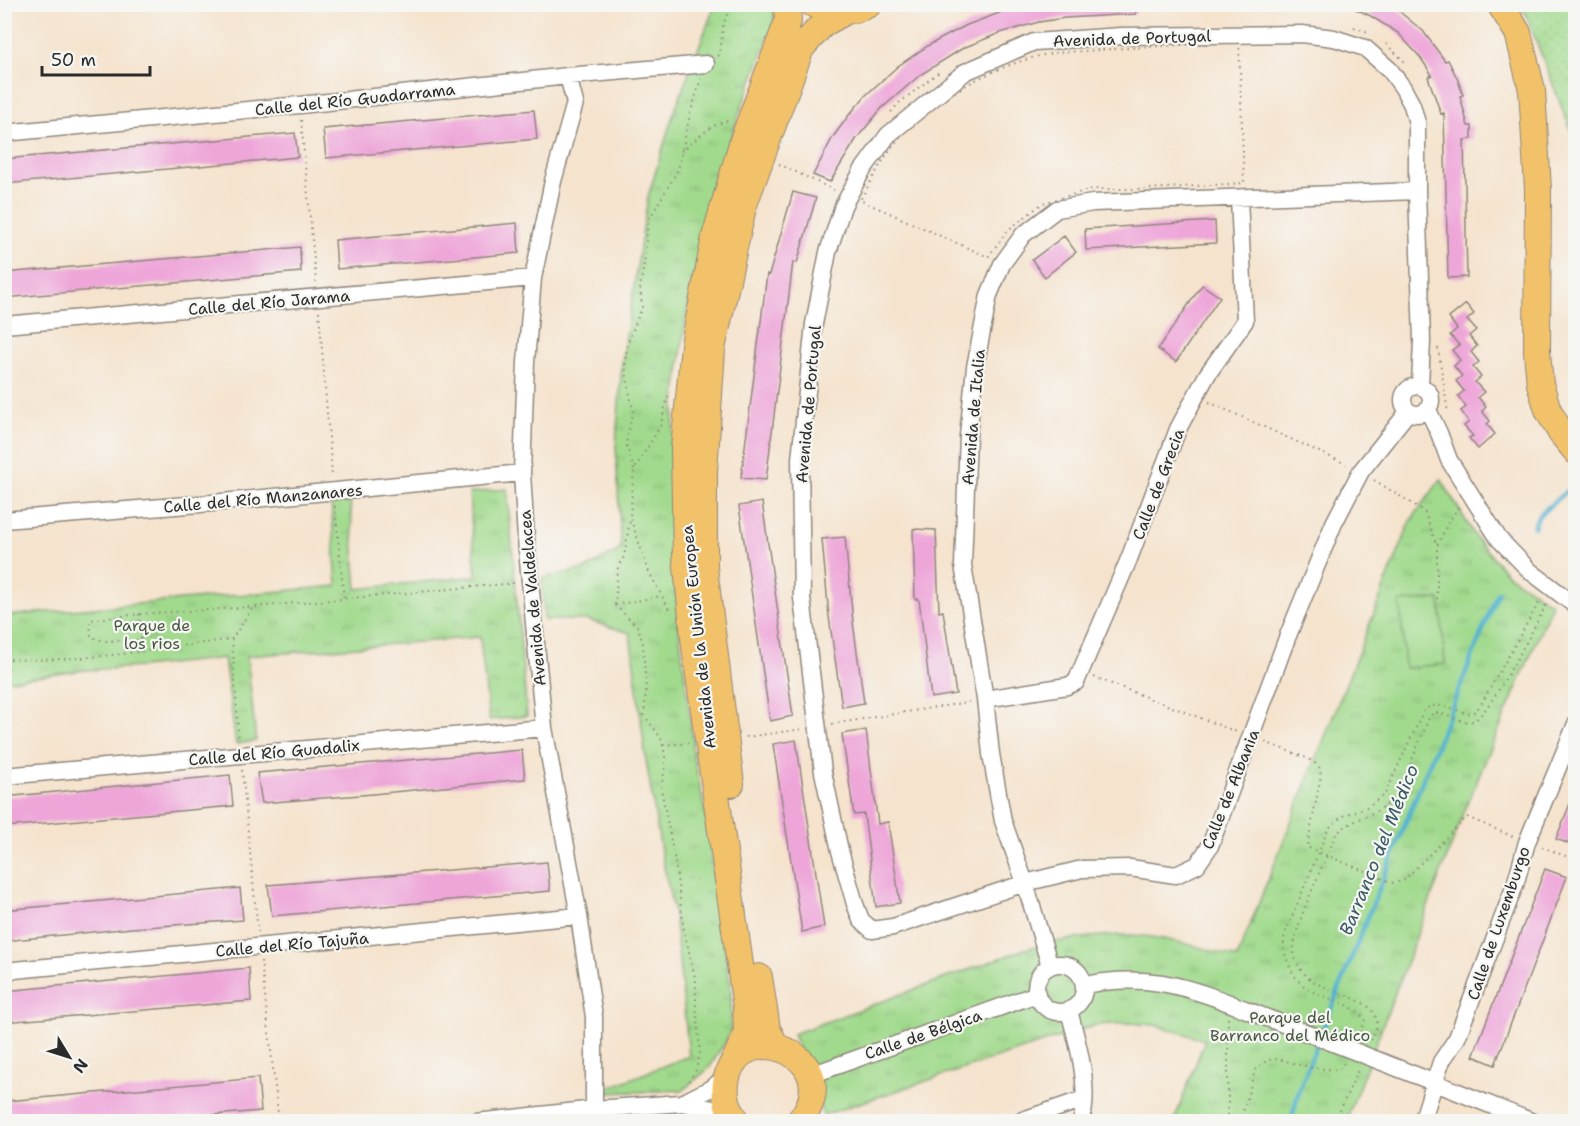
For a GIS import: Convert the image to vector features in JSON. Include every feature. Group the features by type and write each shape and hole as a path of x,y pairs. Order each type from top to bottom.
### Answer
{"main road":[{"name":"Avenida de la Unión Europea","path":"731,1070 747,1033 746,1006 695,647 686,557 684,449 694,345 716,237 743,140 788,21 787,4"},
{"path":"813,4 824,9 857,8"},
{"path":"1500,4 1518,33 1532,90 1538,189 1537,352 1540,384 1548,410 1575,451"},
{"name":"Avenida de la Unión Europea","path":"776,1046 767,1029 704,568 704,471 712,349 743,207 801,48 823,24 857,8"},
{"path":"737,1120 728,1106 725,1091 731,1070 743,1054 764,1046 776,1046 797,1056 805,1064 810,1075 813,1087 812,1100 807,1112 799,1122"}],"street":[{"name":"Avenida de Portugal","path":"872,930 861,920 840,851 823,772 802,598 800,459 814,324 828,252 843,206 862,171 888,135 965,72 1034,42 1121,36 1302,34 1334,38 1365,48 1390,70 1404,88 1417,123 1422,341 1420,386"},
{"name":"Calle del Río Guadarrama","path":"4,132 706,64"},
{"name":"Avenida de Valdelacea","path":"568,76 575,103 553,180 533,279 526,362 522,473 544,728 579,916 594,1017 595,1115"},
{"name":"Avenida de Italia","path":"1050,966 1025,883 1003,821 963,565 968,436 975,368 989,294 1002,264 1023,236 1057,209 1093,204 1417,191"},
{"name":"Calle de Grecia","path":"985,699 1067,686 1076,682 1129,559 1178,429 1207,375 1245,321 1239,199"},
{"name":"Calle del Río Jarama","path":"4,325 533,279"},
{"path":"1420,386 1427,390 1431,403 1428,410 1415,415 1408,412 1403,405 1404,393 1409,388 1420,386"},
{"path":"1428,410 1449,460 1499,539 1530,571 1575,606"},
{"name":"Calle de Albania","path":"872,930 893,927 1025,883 1082,869 1130,868 1176,875 1197,865 1210,846 1287,638 1334,523 1360,471 1408,412"},
{"name":"Calle del Río Manzanares","path":"4,520 212,504 522,473"},
{"name":"Calle de Luxemburgo","path":"1422,1122 1433,1082 1441,1062 1457,1038 1515,885 1527,842 1575,724"},
{"name":"Calle del Río Guadalix","path":"4,776 544,728"},
{"name":"Calle del Río Tajuña","path":"4,971 579,916"},
{"path":"1060,964 1072,966 1081,975 1085,985 1084,995 1079,1005 1069,1011 1059,1013 1051,1011 1040,1003 1036,994 1039,976 1050,966 1060,964"},
{"path":"1085,985 1109,980 1161,983 1190,989 1533,1122"},
{"name":"Calle de Bélgica","path":"810,1075 1036,994"},
{"path":"1069,1011 1082,1061 1084,1099 1082,1122"},
{"path":"476,1122 595,1115 708,1090 731,1070"},
{"path":"682,1096 737,1120"},
{"path":"1017,1122 1084,1099"}],"path":[{"path":"634,470 626,444 633,411 625,367 627,345 642,306 640,287 648,220 678,170 690,114 706,64 720,54 723,25 730,4"},
{"path":"1239,42 1244,183 1148,189 1092,189 1043,203 1008,230 988,257 860,200 891,148 926,111 956,92 1008,65 1041,55 1146,46 1239,42"},
{"path":"300,105 344,599"},
{"path":"1196,396 1360,471 1424,511 1437,546 1437,599"},
{"path":"1437,546 1449,521 1469,492"},
{"path":"615,605 618,566 624,557 630,517"},
{"path":"141,640 104,641 90,637 90,620 530,582"},
{"path":"1335,1122 1359,1053 1365,1020 1358,1011 1344,1003 1321,997 1294,978 1282,947 1285,934 1328,829 1341,817 1369,806 1385,795 1424,710 1430,705 1439,705 1472,714 1480,706 1551,588"},
{"path":"1240,1122 1255,1070 1267,1060 1277,1059 1313,1068 1339,1070 1359,1053 1377,1024 1374,1013 1363,1003 1320,986 1308,977 1296,959 1294,937 1336,834 1345,825 1379,811 1393,802 1433,713 1440,712 1461,720 1472,721 1484,714 1551,588"},
{"path":"615,605 662,596"},
{"path":"615,605 638,627 643,644 646,688 644,715 661,738 663,745 665,768 661,788 675,862 684,930 696,982 700,1052 696,1070 682,1096"},
{"path":"253,607 232,639 240,755 279,1122"},
{"path":"139,614 140,652"},
{"path":"4,659 41,661 140,652 232,639"},
{"path":"726,740 985,699"},
{"path":"663,745 693,742"},
{"path":"1373,876 1393,883 1403,881 1467,817 1575,860"},
{"path":"1228,1003 1228,1122"}],"green space":[{"path":"715,5 774,5 774,23 736,122 702,241 686,316 675,403 671,463 679,629 692,747 707,822 731,987 731,1029 709,1068 683,1090 608,1093 610,1087 689,1056 674,913 646,760 630,633 587,620 544,620 542,578 586,569 621,549 616,445 622,362 648,197 673,115"},
{"path":"1522,5 1575,5 1575,141"},
{"name":"Parque del Barranco del Médico","path":"1441,479 1476,538 1508,575 1552,604 1466,807 1346,1121 1174,1121 1205,1040 1155,1025 1131,1023 1096,1025 823,1115 793,1034 1028,948 1065,940 1103,936 1142,936 1183,943 1237,958 1411,520"},
{"name":"Parque de los rios","path":"507,489 527,716 489,720 480,637 247,656 256,741 236,744 224,658 142,667 86,670 5,681 5,616 337,586 331,501 350,499 357,589 476,576 469,493"},
{"path":"1440,599 1445,664 1405,668 1400,602"}],"building":[{"path":"1033,4 1135,4 1136,14 1065,18 1039,22 1000,33 963,48 920,75 882,108 857,138 830,182 813,175 833,137 849,115 867,94 898,66 929,45 967,25 1007,10"},
{"path":"1345,4 1389,4 1395,8 1423,31 1445,61 1448,60 1458,80 1468,126 1472,126 1472,139 1464,140 1467,277 1448,278 1444,113 1441,114 1428,77 1432,75 1420,57 1398,33 1369,15"},
{"path":"534,110 537,139 326,158 323,129"},
{"path":"295,133 298,157 4,184 4,159"},
{"path":"793,192 816,198 797,263 793,262 766,480 741,478 767,274 769,275"},
{"path":"1215,221 1216,243 1086,250 1085,229"},
{"path":"517,223 519,253 337,269 335,240"},
{"path":"1064,236 1076,252 1045,277 1032,260"},
{"path":"300,247 301,272 4,298 4,273"},
{"path":"1202,285 1220,297 1176,362 1158,349"},
{"path":"1466,304 1474,314 1467,320 1476,330 1469,336 1477,346 1471,352 1479,362 1473,367 1481,377 1475,382 1484,392 1478,397 1486,407 1482,411 1490,421 1487,424 1495,434 1478,449 1469,438 1473,436 1464,426 1469,422 1461,411 1466,407 1458,396 1464,391 1456,381 1462,376 1454,366 1460,360 1452,350 1459,345 1450,335 1457,329 1449,318"},
{"path":"762,502 793,716 770,721 739,506"},
{"path":"913,529 936,530 939,612 943,611 956,694 931,698 919,599 915,599"},
{"path":"845,537 864,703 842,707 829,617 822,539"},
{"path":"866,730 878,824 888,822 900,903 876,907 864,814 854,815 842,734"},
{"path":"796,740 824,927 802,932 773,744"},
{"path":"522,750 525,779 373,794 262,803 257,773"},
{"path":"230,775 233,806 4,827 4,797"},
{"path":"1575,791 1575,846 1556,839"},
{"path":"547,862 550,891 272,916 268,885"},
{"path":"1545,869 1567,877 1495,1065 1473,1056"},
{"path":"240,888 243,920 4,941 4,910"},
{"path":"249,968 251,1001 4,1022 4,991"},
{"path":"258,1078 261,1111 128,1122 9,1122 7,1101"}],"waterway":[{"name":"Barranco del Médico","path":"1534,527 1538,516 1576,483"},
{"name":"Barranco del Médico","path":"1321,1034 1498,592"},
{"name":"Barranco del Médico","path":"1291,1122 1299,1090 1318,1042"}]}
